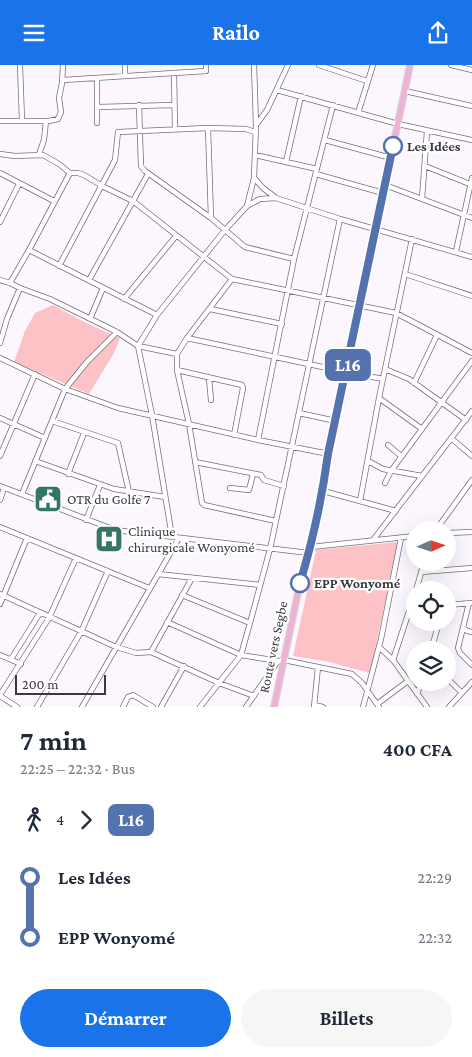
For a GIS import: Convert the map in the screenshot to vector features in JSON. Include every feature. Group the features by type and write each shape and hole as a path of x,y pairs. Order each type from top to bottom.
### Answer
{"main road":[{"name":"Route vers Segbe","path":"274,707 281,661 310,550 323,491 328,454 410,65"}],"street":[{"path":"20,65 22,120"},
{"path":"0,121 56,121 60,117 61,112 59,98 63,79 63,65"},
{"path":"125,65 125,76"},
{"path":"63,79 97,79 206,71 206,65"},
{"path":"247,206 254,178 256,125 254,65"},
{"path":"256,125 267,110 288,65"},
{"path":"319,65 367,81"},
{"path":"358,113 373,65"},
{"path":"451,65 472,69"},
{"path":"174,73 175,129"},
{"path":"97,79 97,123"},
{"path":"277,90 398,124 472,140"},
{"path":"404,91 472,106"},
{"path":"286,162 301,96"},
{"path":"139,105 142,169 211,218 248,249 294,259"},
{"path":"98,107 174,105"},
{"path":"258,441 294,259 333,105"},
{"path":"39,154 44,140 46,121"},
{"path":"59,266 116,157 118,132 208,128 246,129 255,133"},
{"path":"208,128 211,218"},
{"path":"422,199 427,131"},
{"path":"325,140 391,158"},
{"path":"0,154 20,156 39,154 49,157 70,173 84,175 133,201 232,279 396,313 472,353"},
{"path":"255,155 286,162 383,193"},
{"path":"424,166 471,184"},
{"path":"0,173 54,201"},
{"path":"10,283 30,250 70,173"},
{"path":"89,279 148,173"},
{"path":"254,178 276,198 340,219 472,257"},
{"path":"456,251 472,178"},
{"path":"0,222 18,184"},
{"path":"385,185 472,218"},
{"path":"172,537 152,415 138,346 157,315 225,230 247,206 260,199 276,198"},
{"path":"200,707 241,655 270,549 340,219"},
{"path":"124,299 176,235"},
{"path":"360,501 412,239"},
{"path":"30,250 157,315"},
{"path":"405,274 472,296"},
{"path":"232,279 177,354 176,370 189,423 202,504 276,521"},
{"path":"0,280 50,299 117,332 138,346 177,354"},
{"path":"0,343 7,319 20,288"},
{"path":"90,319 103,288"},
{"path":"210,309 282,324"},
{"path":"22,494 65,389 87,362 117,332"},
{"path":"414,383 437,335"},
{"path":"187,338 383,379"},
{"path":"0,358 65,389 118,408 189,423 258,441 328,454"},
{"path":"385,483 391,471 472,361"},
{"path":"385,369 414,383 466,420"},
{"path":"176,370 242,385 234,435"},
{"path":"0,456 15,425 34,375"},
{"path":"209,378 211,400"},
{"path":"379,398 422,429"},
{"path":"299,413 336,421"},
{"path":"373,540 471,413"},
{"path":"0,418 45,438"},
{"path":"52,421 123,445"},
{"path":"68,474 84,433"},
{"path":"452,439 472,456"},
{"path":"118,443 130,492"},
{"path":"388,445 401,457"},
{"path":"35,461 100,485 165,497"},
{"path":"368,461 381,469 422,476"},
{"path":"195,462 261,475 264,480 284,486"},
{"path":"230,488 249,490 253,474"},
{"path":"443,521 470,488 472,481"},
{"path":"86,520 100,485"},
{"path":"0,500 2,487 115,530 270,549 310,550 373,540 406,537"},
{"path":"323,491 396,511"},
{"path":"0,527 149,588"},
{"path":"456,533 472,532"},
{"path":"82,707 179,538"},
{"path":"363,707 379,647 401,538"},
{"path":"0,604 1,595 17,565 27,539"},
{"path":"17,707 0,695 49,618 76,558"},
{"path":"418,581 421,572 472,568"},
{"path":"37,707 81,632 108,571"},
{"path":"158,574 260,585"},
{"path":"151,652 192,577"},
{"path":"1,595 116,647 136,653 151,652 219,683 254,696"},
{"path":"182,595 250,623"},
{"path":"456,604 471,603 458,650 472,665"},
{"path":"11,659 40,613"},
{"path":"168,622 241,655 349,672 357,677 378,706 406,683"},
{"path":"393,660 406,624"},
{"path":"463,627 472,633"},
{"path":"379,647 393,660 406,678"},
{"path":"0,655 21,664"},
{"path":"246,707 281,661"},
{"path":"161,707 184,666"},
{"path":"318,667 314,706 323,707"},
{"path":"449,707 472,682"},
{"path":"456,687 462,693"},
{"path":"417,693 427,707"},
{"path":"123,707 128,697 133,695 153,707"}],"shaded area":[{"path":"53,305 84,322 120,338 114,353 89,394 14,362 25,331 35,313"},
{"path":"398,542 370,673 325,661 293,656 316,550"}],"bus line":[{"name":"L16","path":"300,583 323,491 328,454 393,146"}],"place":[{"name":"Les Idées","path":"393,146"},
{"name":"OTR du Golfe 7","path":"48,499"},
{"name":"Clinique chirurgicale Wonyomé","path":"109,539"},
{"name":"EPP Wonyomé","path":"300,583"}]}
